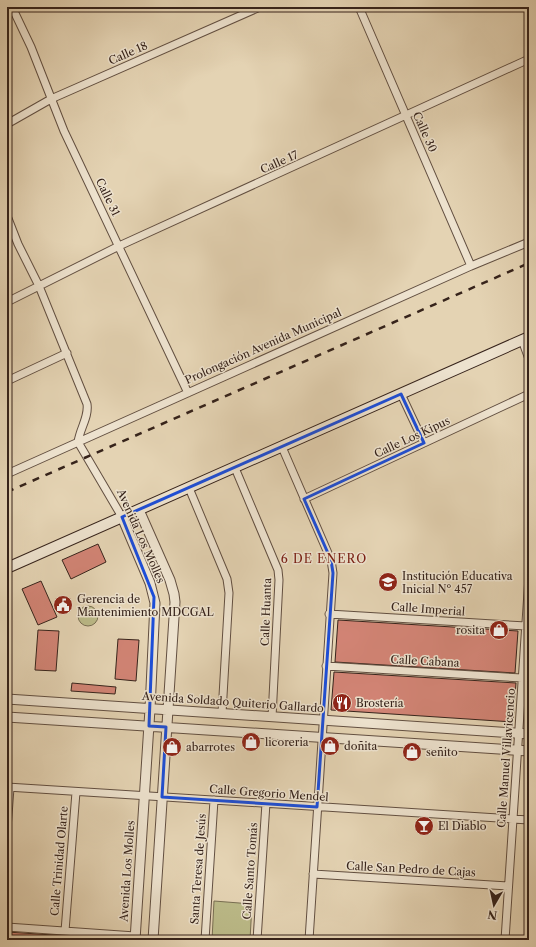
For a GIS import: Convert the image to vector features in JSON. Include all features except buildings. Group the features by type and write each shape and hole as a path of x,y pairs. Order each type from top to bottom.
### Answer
{"main road":[{"path":"7,568 526,339"}],"street":[{"name":"Calle 31","path":"12,7 31,47 64,130 188,393"},
{"name":"Calle 18","path":"7,124 51,99 260,7"},
{"name":"Calle 30","path":"359,7 471,266"},
{"name":"Calle 17","path":"7,302 119,246 529,59"},
{"path":"8,220 39,286 87,404 88,410 79,434 78,442"},
{"name":"Prolongación Avenida Municipal","path":"7,474 471,266 529,242"},
{"path":"526,339 529,359"},
{"path":"7,381 67,353"},
{"path":"401,394 424,443"},
{"name":"Calle Los Kipus","path":"304,499 529,394"},
{"name":"Avenida Los Molles","path":"78,442 122,517 150,583 154,597 150,709 135,938"},
{"path":"282,447 331,560 333,573 329,614 308,940"},
{"name":"Calle Huanta","path":"235,468 278,570 280,580 272,717"},
{"path":"189,488 227,579 229,593 222,714"},
{"name":"Avenida Los Molles","path":"139,510 170,580 175,602 152,940"},
{"name":"Calle Manuel Villavicencio","path":"505,940 529,577"},
{"name":"Calle Imperial","path":"329,614 526,626"},
{"name":"Calle Cabana","path":"326,666 522,678"},
{"name":"Avenida Soldado Quiterio Gallardo","path":"7,699 529,734"},
{"path":"7,717 529,751"},
{"path":"7,829 9,788"},
{"name":"Calle Gregorio Mendel","path":"9,788 529,820"},
{"name":"Calle Trinidad Olarte","path":"65,931 76,792"},
{"name":"Santa Teresa de Jesús","path":"204,940 214,800"},
{"name":"Calle Santo Tomás","path":"257,940 266,803"},
{"name":"Calle San Pedro de Cajas","path":"313,874 508,886"},
{"path":"7,927 135,938"}],"highlighted area":[{"path":"401,394 424,443 304,499 331,560 333,573 317,807 162,797 166,727 149,726 154,597 122,517"}],"shaded area":[{"path":"88,606 95,609 98,616 95,623 88,626 81,623 78,616 81,609"},
{"path":"214,901 252,904 250,940 212,940"}],"railway":[{"path":"7,492 529,263"}],"place":[{"name":"Institución Educativa Inicial Nº 457","path":"388,582"},
{"name":"Gerencia de Mantenimiento MDCGAL","path":"63,605"},
{"name":"rosita","path":"499,630"},
{"name":"Brostería","path":"342,703"},
{"name":"licoreria","path":"251,742"},
{"name":"doñita","path":"330,746"},
{"name":"abarrotes","path":"172,747"},
{"name":"señito","path":"412,752"},
{"name":"El Diablo","path":"424,826"}],"district":[{"name":"6 DE ENERO","path":"324,558"}]}
